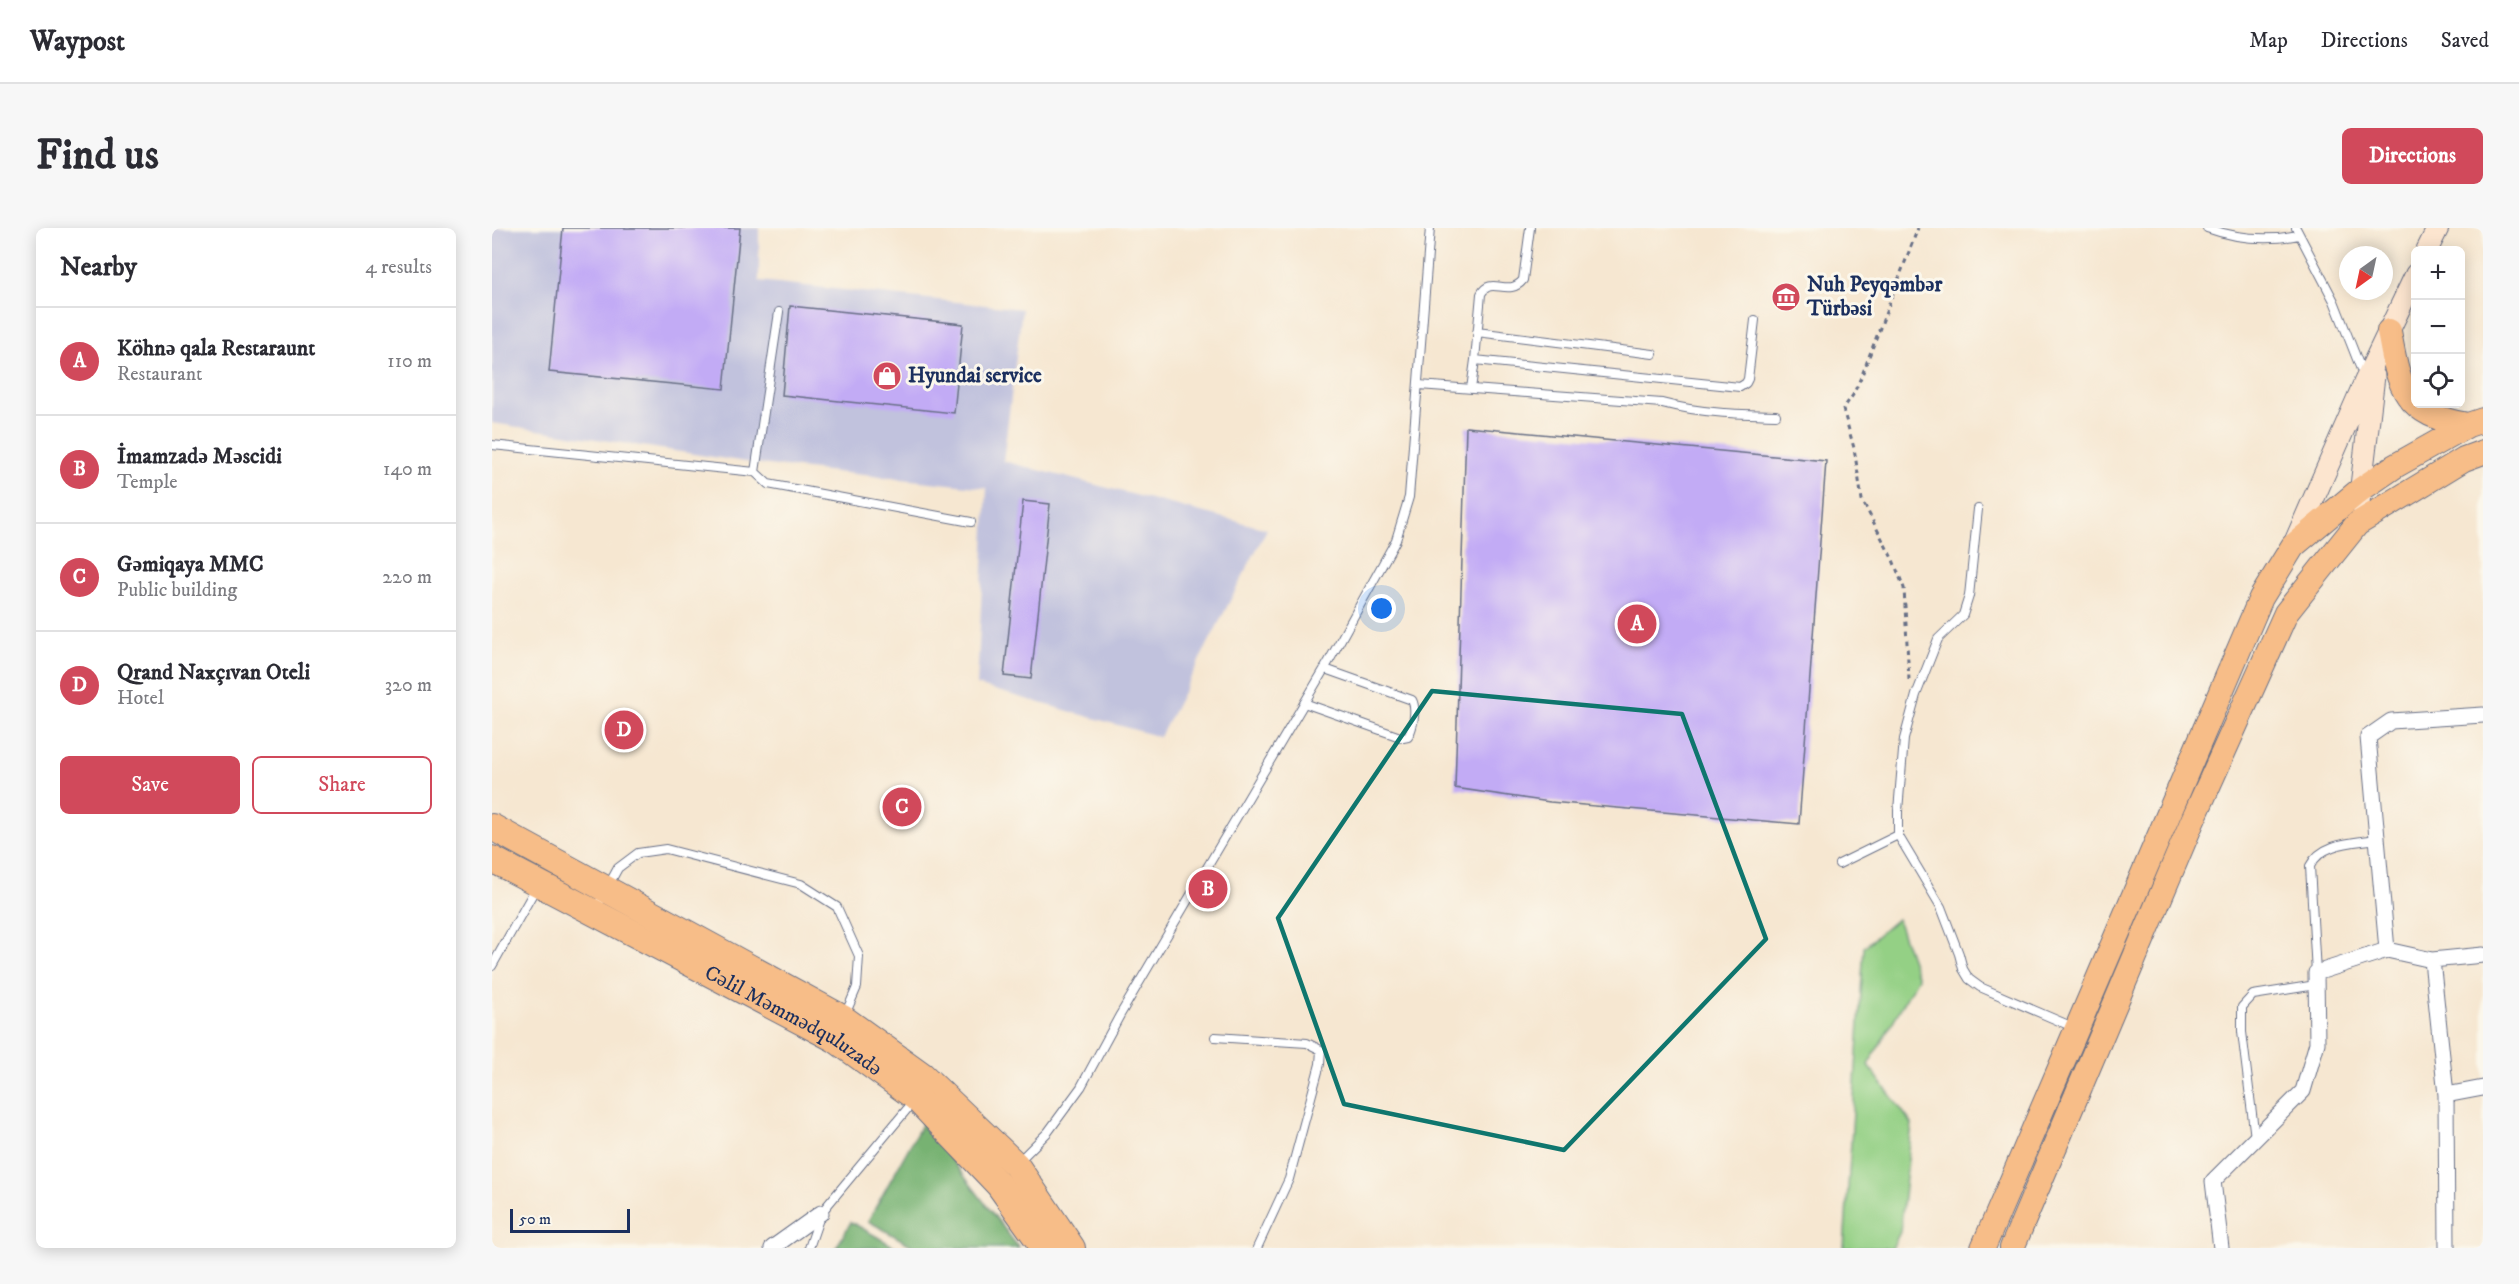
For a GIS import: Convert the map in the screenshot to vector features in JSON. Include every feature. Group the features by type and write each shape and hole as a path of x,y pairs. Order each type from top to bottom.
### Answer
{"highway":[{"path":"492,827 607,888 839,1029 922,1076 1016,1165 1072,1248"},
{"name":"Cəlil Məmmədquluzadə","path":"492,859 594,913 839,1029 916,1098 999,1185 1044,1248"}],"main road":[{"path":"2429,246 2438,228"},
{"path":"1983,1248 2261,598 2293,546 2411,283"},
{"path":"2389,331 2396,371 2403,389 2413,402 2428,414 2444,422 2475,422"},
{"path":"2357,524 2376,361"},
{"path":"2293,546 2360,490 2395,466 2475,422"},
{"path":"2012,1248 2192,822 2286,613 2357,524 2397,497 2464,459 2483,452"}],"street":[{"path":"2387,950 2368,737 2391,722 2483,716"},
{"path":"2222,1248 2212,1181 2303,1091 2317,1043 2316,979 2387,950 2432,960 2483,955"},
{"path":"2432,960 2446,1095 2447,1248"},
{"path":"2446,1095 2483,1088"},
{"path":"772,1248 821,1213"}],"lane":[{"path":"1016,1165 1048,1132 1081,1087 1120,1015 1325,669 1396,540 1409,497 1430,228"},
{"path":"1471,389 1481,294 1485,287 1511,289 1523,280 1530,228"},
{"path":"2207,228 2221,233 2272,240 2297,232 2334,301 2365,381"},
{"path":"754,472 779,312"},
{"path":"1475,360 1740,387 1748,379 1755,320"},
{"path":"1477,332 1653,354"},
{"path":"1419,385 1662,403 1687,410 1715,413 1776,415"},
{"path":"492,445 754,472 768,484 971,522"},
{"path":"1978,509 1969,596 1963,615 1938,639 1916,695 1904,739 1898,835 1941,907 1963,969 1969,979 1980,987 2078,1029"},
{"path":"1304,703 1403,738 1408,737 1411,732 1415,705 1412,700 1325,669"},
{"path":"1839,864 1898,835"},
{"path":"2255,1140 2242,1032 2242,1007 2253,995 2316,979 2310,866 2316,855 2326,849 2377,839"},
{"path":"594,913 618,868 638,853 666,849 801,884 837,907 859,956 858,987 839,1029"},
{"path":"492,966 538,883"},
{"path":"1215,1037 1306,1043 1321,1050 1320,1064 1289,1179 1257,1248"},
{"path":"808,1248 821,1213 916,1098"}],"path":[{"path":"1916,695 1908,682 1904,588 1893,560 1862,500 1854,448 1843,410 1862,375 1917,228"}],"highlighted area":[{"path":"1432,691 1682,714 1766,939 1564,1150 1344,1104 1278,918"}],"shaded area":[{"path":"492,228 759,228 759,281 1022,309 1003,461 1267,529 1160,737 977,685 987,488 759,464 492,423"}],"green space":[{"path":"1897,919 1918,978 1868,1065 1912,1124 1900,1232 1892,1248 1844,1248 1864,947"},
{"path":"923,1122 1019,1248 916,1248 868,1221"},
{"path":"851,1222 897,1248 836,1248"}],"building":[{"path":"563,228 740,228 724,389 549,372"},
{"path":"790,306 963,324 954,413 782,395"},
{"path":"1466,427 1826,461 1799,824 1550,802 1455,788"},
{"path":"1023,501 1050,504 1031,679 1004,676"}],"place":[{"name":"Nuh Peyqəmbər Türbəsi","path":"1786,297"},
{"name":"Hyundai service","path":"887,376"},
{"name":"Köhnə qala Restaraunt","path":"1637,624"},
{"name":"Qrand Naxçıvan Oteli","path":"624,730"},
{"name":"Gəmiqaya MMC","path":"902,807"},
{"name":"İmamzadə Məscidi","path":"1208,889"}]}
